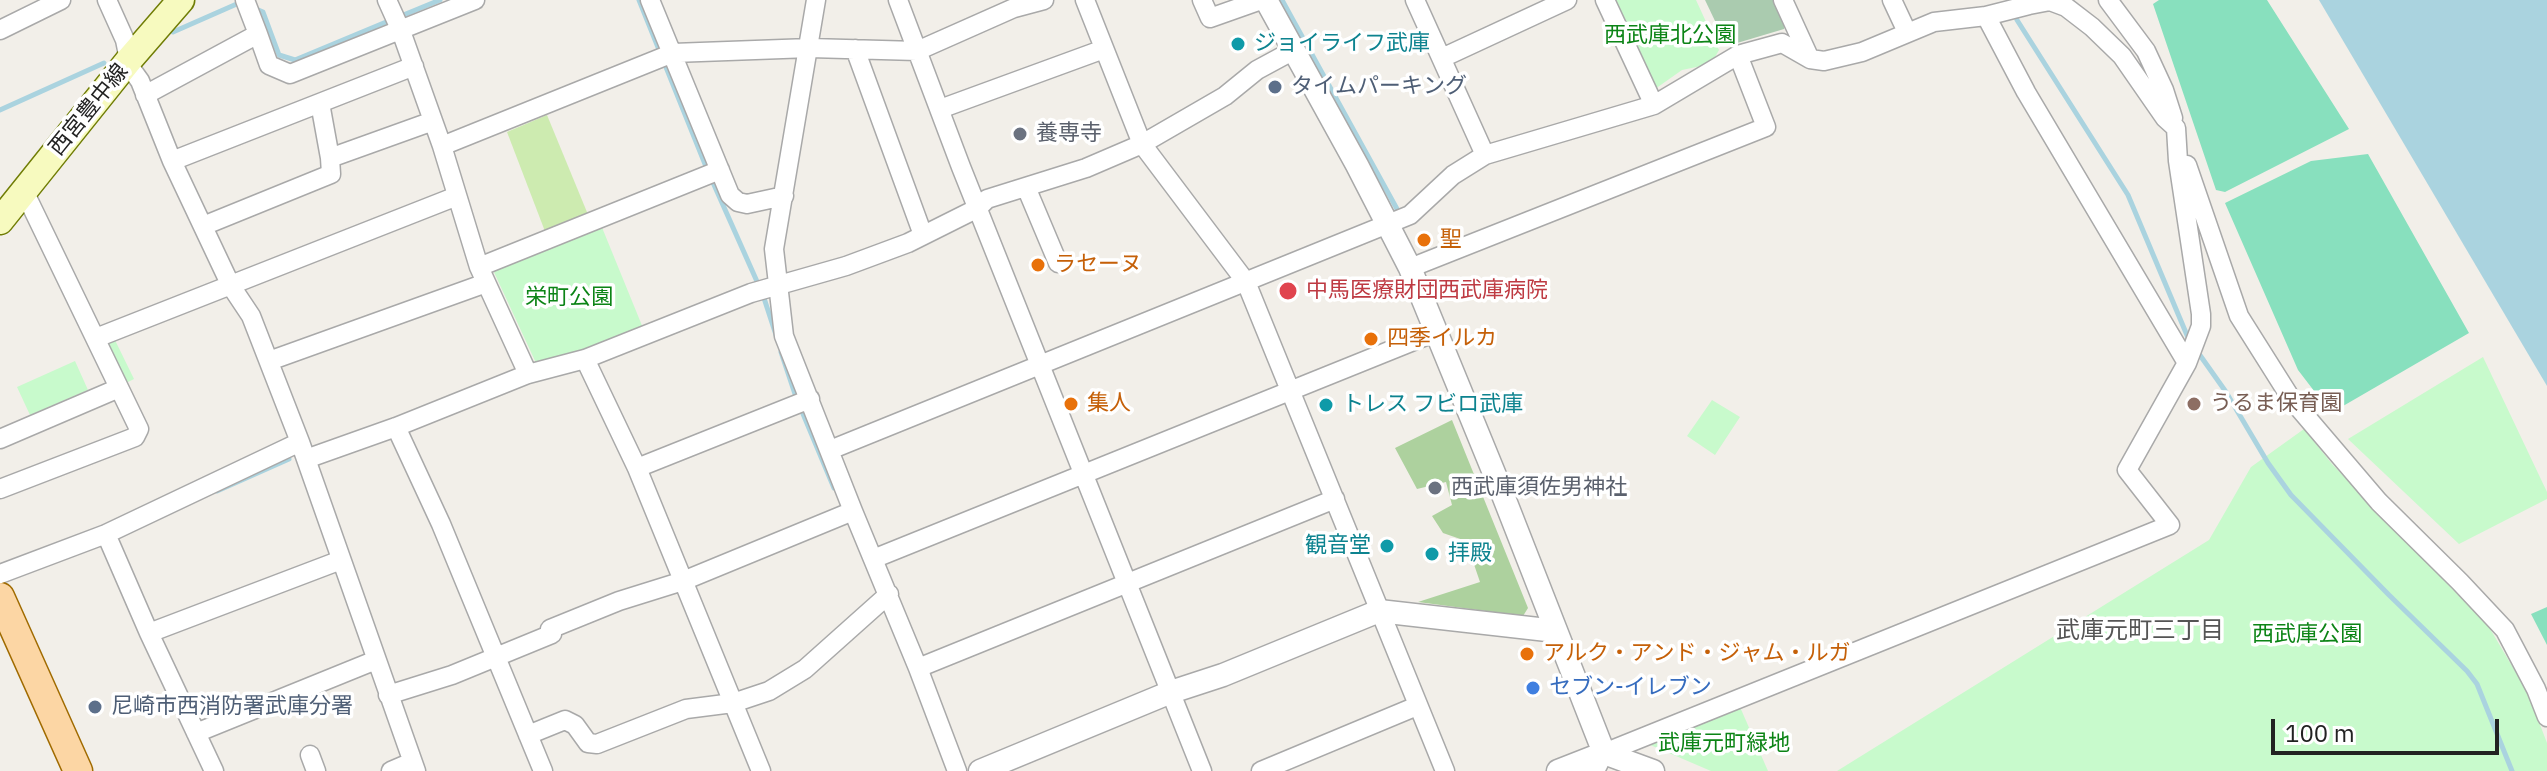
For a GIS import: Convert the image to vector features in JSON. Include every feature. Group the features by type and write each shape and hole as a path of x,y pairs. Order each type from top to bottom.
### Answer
{"main road":[{"name":"西宮豊中線","path":"1,218 181,0"},
{"path":"0,597 78,771"}],"street":[{"path":"0,30 61,0"},
{"path":"107,0 125,40 128,62 140,81 172,161 231,286 251,316 303,451 414,767 391,771"},
{"path":"387,0 442,146 483,275 528,374"},
{"path":"248,6 269,65 290,74 475,0"},
{"path":"650,0 666,56 713,173 738,202 747,204 784,196"},
{"path":"816,0 774,249 784,336 957,771"},
{"path":"898,0 1202,771"},
{"path":"442,146 666,56 810,48 917,51 1014,8 1044,0"},
{"path":"1085,0 1142,144 1246,282 1445,771"},
{"path":"1202,0 1210,18 1264,0 1388,223 1410,268 1556,631 1599,762"},
{"path":"1415,0 1485,155"},
{"path":"1442,58 1567,0"},
{"path":"1605,0 1654,105"},
{"path":"1783,0 1810,59"},
{"path":"1892,0 1907,32"},
{"path":"2108,0 2146,51 2164,90 2239,316 2292,400 2379,502 2505,630 2547,717"},
{"path":"830,450 1410,215 1453,175 1485,155 1654,105 1738,55 1782,43 1810,59 1824,61 1862,52 1934,22 1986,16 2028,2 2050,1 2066,7 2122,56 2165,118 2176,128 2201,326 2187,363 2127,470 2170,525 1599,762 1558,771"},
{"path":"1986,16 2026,92 2187,363"},
{"path":"145,95 258,34"},
{"path":"855,49 923,235"},
{"path":"940,109 1104,49"},
{"path":"0,574 108,538 303,451 396,427 528,374 585,359 751,293 846,266 923,235 978,208 987,199 1086,168 1142,144 1225,96 1257,70 1294,50"},
{"path":"1410,268 1766,127 1738,55"},
{"path":"172,161 414,66"},
{"path":"203,226 331,174 320,103"},
{"path":"330,158 433,121"},
{"path":"269,361 483,275 713,173"},
{"path":"1026,187 1058,263"},
{"path":"0,489 135,437 139,429 24,191"},
{"path":"96,338 457,196"},
{"path":"873,559 1436,332"},
{"path":"585,359 637,468 761,771"},
{"path":"0,439 119,388"},
{"path":"637,468 810,399"},
{"path":"396,427 441,524 543,771"},
{"path":"918,668 1335,499"},
{"path":"388,695 452,675 552,634 550,629 578,617 684,581 853,511"},
{"path":"108,538 214,771"},
{"path":"149,633 341,560"},
{"path":"528,735 565,720 575,725 588,743 597,744 686,709 733,703 769,691 805,669 889,594"},
{"path":"980,771 1379,611 1556,631"},
{"path":"196,733 376,660"},
{"path":"1261,771 1417,706"},
{"path":"1599,762 1653,771"}],"green space":[{"name":"西武庫北公園","path":"1611,0 1696,0 1719,50 1711,64 1682,70 1655,89"},
{"path":"1705,0 1776,0 1786,22 1784,29 1727,46"},
{"path":"2159,0 2267,0 2349,129 2225,192 2216,190 2153,4"},
{"path":"547,115 589,217 546,234 507,132"},
{"path":"2368,154 2469,333 2331,413 2298,370 2225,203 2311,161"},
{"name":"栄町公園","path":"601,225 643,328 584,351 536,363 493,270"},
{"path":"113,336 134,379 124,384 104,346"},
{"path":"2483,357 2547,492 2547,499 2459,544 2348,439"},
{"path":"75,361 88,390 30,415 17,387"},
{"path":"1712,400 1740,417 1715,455 1687,436"},
{"path":"1452,420 1528,608 1523,616 1418,602 1480,582 1466,541 1443,533 1432,516 1452,505 1446,482 1417,489 1395,448"},
{"name":"西武庫公園","path":"2304,429 2332,464 2489,627 2528,693 2547,743 2547,771 1837,771 2209,540 2251,467"},
{"path":"2547,607 2547,645 2531,614"},
{"name":"武庫元町緑地","path":"1740,707 1768,771 1711,771 1648,744"}],"water":[{"path":"2319,0 2547,0 2547,386"}],"waterway":[{"path":"401,16 440,0"},
{"path":"639,0 707,169"},
{"path":"1282,0 1397,209"},
{"path":"173,32 239,3 243,4"},
{"path":"256,9 263,12 279,55 295,60 391,20"},
{"path":"2017,20 2128,195 2189,340"},
{"path":"0,110 104,63"},
{"path":"711,178 759,286"},
{"path":"763,295 776,335"},
{"path":"2197,351 2291,495 2477,684 2512,771"},
{"path":"781,352 797,400"},
{"path":"801,409 834,488"},
{"path":"217,491 289,459"}],"place":[{"name":"ジョイライフ武庫","path":"1238,44"},
{"name":"タイムパーキング","path":"1275,87"},
{"name":"養専寺","path":"1020,134"},
{"name":"聖","path":"1424,240"},
{"name":"ラセーヌ","path":"1038,265"},
{"name":"中馬医療財団西武庫病院","path":"1288,291"},
{"name":"四季イルカ","path":"1371,339"},
{"name":"集人","path":"1071,404"},
{"name":"うるま保育園","path":"2194,404"},
{"name":"トレス フビロ武庫","path":"1326,405"},
{"name":"西武庫須佐男神社","path":"1435,488"},
{"name":"観音堂","path":"1387,546"},
{"name":"拝殿","path":"1432,554"},
{"name":"アルク・アンド・ジャム・ルガ","path":"1527,654"},
{"name":"セブン-イレブン","path":"1533,688"},
{"name":"尼崎市西消防署武庫分署","path":"95,707"}],"district":[{"name":"武庫元町三丁目","path":"2140,631"}]}
